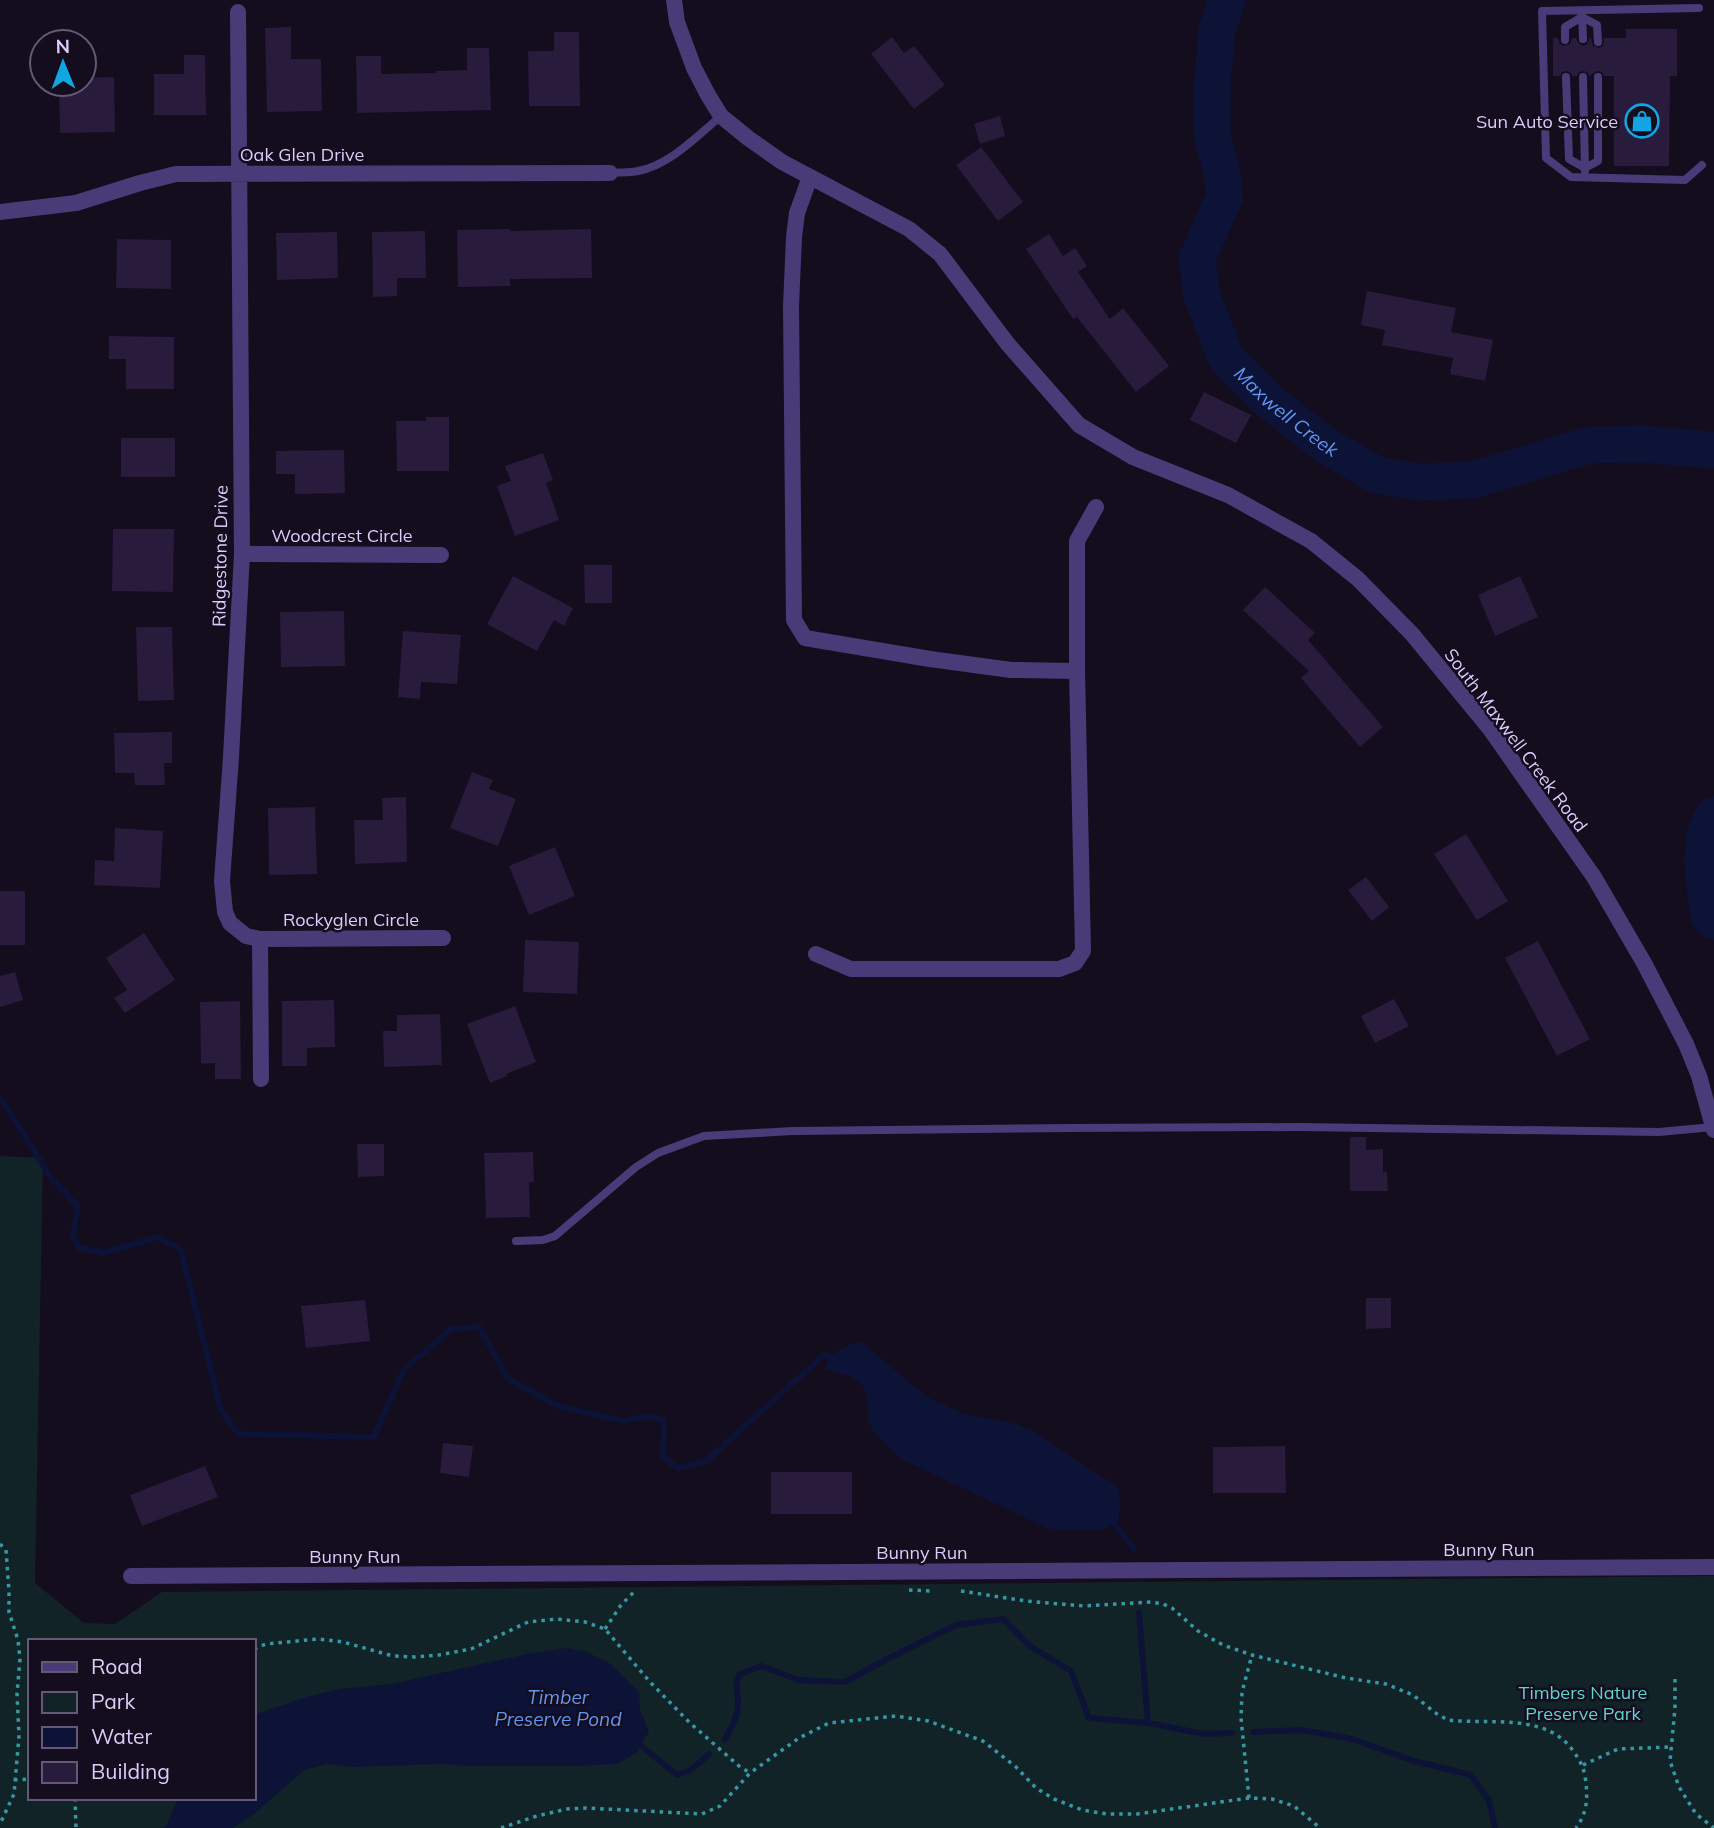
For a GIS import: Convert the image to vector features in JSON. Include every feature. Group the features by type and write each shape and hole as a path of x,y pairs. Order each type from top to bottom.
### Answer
{"street":[{"name":"South Maxwell Creek Road","path":"674,0 677,22 695,68 721,116 782,162 909,229 940,254 1007,343 1079,425 1133,457 1228,495 1311,541 1358,579 1412,634 1490,729 1594,877 1644,963 1686,1044 1699,1076 1714,1129"},
{"name":"Ridgestone Drive","path":"239,12 242,554 222,881 225,912 230,923 246,936 260,939"},
{"name":"Oak Glen Drive","path":"0,212 76,203 176,174 610,173"},
{"path":"810,177 797,214 792,292 794,620 805,638 1011,670 1077,671"},
{"path":"816,954 851,969 1059,969 1075,963 1083,951 1077,541 1096,507"},
{"name":"Woodcrest Circle","path":"242,554 441,555"},
{"name":"Rockyglen Circle","path":"260,939 443,938"},
{"path":"260,939 261,1079"},
{"name":"Bunny Run","path":"131,1577 1714,1567"}],"lane":[{"path":"1699,8 1582,13 1542,10 1546,158 1571,177 1585,178 1685,180 1702,165"},
{"path":"1582,13 1583,39"},
{"path":"1565,40 1564,27 1582,13"},
{"path":"1582,13 1597,25 1598,42"},
{"path":"1585,168 1598,160 1598,77"},
{"path":"1566,78 1569,159 1585,168"},
{"path":"1583,78 1585,178"},
{"path":"610,173 638,171 666,160 721,116"},
{"path":"516,1241 543,1240 555,1236 636,1167 658,1153 704,1136 793,1131 1072,1128 1300,1127 1658,1132 1714,1129"}],"path":[{"path":"0,1544 6,1550 9,1612 18,1640 20,1659 17,1694 19,1736 14,1794 0,1824"},
{"path":"605,1629 632,1593 644,1589"},
{"path":"906,1590 937,1591"},
{"path":"959,1590 1026,1601 1084,1606 1151,1602 1163,1604 1172,1608 1198,1632 1223,1645 1252,1655 1346,1678 1386,1684 1413,1695 1448,1720 1531,1724 1551,1731 1567,1742 1583,1765 1588,1793 1584,1817 1576,1828"},
{"path":"256,1648 266,1644 318,1639 343,1642 393,1656 415,1657 471,1648 528,1622 557,1619 585,1622 605,1629 650,1682 690,1723 750,1773"},
{"path":"1248,1798 1241,1718 1242,1692 1252,1655"},
{"path":"1675,1679 1670,1761 1679,1787 1696,1814 1714,1828"},
{"path":"500,1828 537,1816 586,1808 702,1814 720,1806 750,1773 799,1738 829,1723 896,1716 928,1721 983,1741 1016,1767 1036,1788 1054,1799 1082,1810 1107,1814 1136,1814 1248,1798 1272,1800 1294,1806 1320,1828"},
{"path":"1583,1765 1618,1749 1671,1746"},
{"path":"14,1780 28,1779"},
{"path":"75,1800 76,1827"}],"green space":[{"name":"Timbers Nature Preserve Park","path":"0,1156 43,1158 35,1583 84,1623 115,1624 162,1592 1714,1576 1714,1828 0,1828"}],"water":[{"path":"862,1342 927,1397 968,1415 1011,1422 1036,1432 1117,1485 1119,1521 1108,1528 1091,1531 1049,1529 903,1460 873,1432 868,1420 864,1387 849,1376 825,1369 834,1353"},
{"name":"Timber Preserve Pond","path":"567,1648 587,1652 611,1664 639,1692 640,1710 649,1731 636,1753 617,1764 576,1766 444,1764 352,1767 328,1764 304,1770 254,1814 233,1828 162,1828 166,1826 177,1800 256,1800 256,1714 339,1689 391,1684 527,1654"}],"building":[{"path":"291,27 291,59 321,59 322,111 267,112 265,28"},
{"name":"Sun Auto Service","path":"1626,29 1677,29 1677,76 1670,76 1669,166 1614,166 1614,76 1604,76 1597,71 1589,76 1584,71 1572,76 1566,71 1560,76 1553,76 1553,38 1558,38 1564,46 1570,44 1572,38 1576,38 1583,46 1591,38 1593,46 1599,48 1603,46 1604,38 1626,38"},
{"path":"554,32 579,32 580,106 529,106 528,51 554,51"},
{"path":"892,37 904,53 914,46 945,85 914,109 871,54"},
{"path":"467,48 489,48 491,110 357,113 356,56 381,56 381,74 436,73 467,70"},
{"path":"184,55 205,55 206,115 154,115 154,74 184,74"},
{"path":"114,77 115,132 60,133 59,98 98,98 98,78"},
{"path":"1000,116 1005,136 980,144 974,124"},
{"path":"981,147 1023,202 998,221 956,165"},
{"path":"591,229 592,278 510,279 510,286 458,287 457,230"},
{"path":"425,231 426,278 397,278 397,296 373,297 372,232"},
{"path":"337,232 338,278 277,280 276,233"},
{"path":"1049,234 1063,256 1075,248 1087,266 1078,272 1110,319 1123,308 1169,366 1136,392 1077,317 1073,319 1026,249"},
{"path":"117,239 171,240 171,289 116,288"},
{"path":"1367,291 1456,308 1451,332 1493,340 1485,381 1450,374 1453,358 1382,345 1385,330 1361,325"},
{"path":"109,336 174,337 174,389 126,389 126,359 109,359"},
{"path":"1204,392 1251,415 1236,443 1190,420"},
{"path":"426,417 449,417 449,471 397,471 396,421 426,421"},
{"path":"121,438 175,438 175,477 121,477"},
{"path":"344,450 345,493 295,494 295,474 276,474 276,451"},
{"path":"543,453 553,480 546,483 559,520 515,536 497,486 511,481 505,466"},
{"path":"113,529 174,529 173,592 112,591"},
{"path":"584,565 612,565 612,603 585,603"},
{"path":"513,576 573,608 564,626 554,620 537,651 487,624"},
{"path":"1520,576 1538,617 1495,636 1478,595"},
{"path":"1265,587 1315,633 1308,640 1383,727 1360,747 1301,678 1309,671 1243,610"},
{"path":"344,611 345,666 281,667 280,612"},
{"path":"136,627 172,627 174,700 138,701"},
{"path":"403,631 461,635 457,684 421,682 420,699 398,697"},
{"path":"172,732 172,763 164,763 165,785 135,785 134,773 115,773 114,733"},
{"path":"472,772 493,780 489,789 516,799 498,846 450,828"},
{"path":"406,797 407,862 355,864 354,820 383,820 382,798"},
{"path":"315,807 317,874 269,875 268,808"},
{"path":"115,828 163,831 160,888 94,885 95,860 114,861"},
{"path":"1466,834 1508,901 1477,920 1434,854"},
{"path":"555,847 575,896 529,915 509,866"},
{"path":"1366,877 1389,907 1372,921 1348,890"},
{"path":"0,891 25,891 25,945 0,945"},
{"path":"144,933 175,980 125,1013 114,998 127,990 106,958"},
{"path":"525,940 579,942 577,994 523,992"},
{"path":"1538,941 1590,1039 1557,1056 1505,958"},
{"path":"15,972 23,1000 0,1007 0,976"},
{"path":"1394,999 1409,1026 1375,1043 1361,1016"},
{"path":"334,1000 335,1047 307,1048 307,1066 282,1066 282,1001"},
{"path":"240,1001 241,1079 215,1079 215,1063 201,1064 200,1002"},
{"path":"515,1006 536,1062 490,1083 467,1024"},
{"path":"440,1014 442,1065 384,1067 383,1031 397,1031 397,1015"},
{"path":"1350,1137 1366,1137 1366,1150 1383,1149 1383,1172 1387,1172 1388,1191 1350,1191"},
{"path":"357,1144 384,1144 384,1176 358,1177"},
{"path":"533,1152 534,1182 529,1182 530,1217 486,1218 484,1153"},
{"path":"1366,1298 1391,1298 1391,1328 1366,1329"},
{"path":"365,1300 370,1341 306,1348 301,1306"},
{"path":"443,1443 473,1446 469,1477 440,1473"},
{"path":"1285,1446 1286,1493 1213,1493 1213,1447"},
{"path":"205,1466 218,1497 142,1526 130,1495"},
{"path":"771,1472 852,1472 852,1514 771,1514"}],"waterway":[{"name":"Maxwell Creek","path":"1227,0 1217,30 1212,87 1212,135 1225,196 1197,259 1202,296 1226,358 1269,401 1327,446 1377,475 1420,482 1473,480 1590,445 1643,444 1714,450"},
{"name":"Maxwell Creek","path":"1714,815 1708,827 1703,852 1709,916 1714,921"},
{"path":"0,1099 51,1178 78,1206 73,1235 78,1247 103,1253 158,1237 181,1250 221,1410 238,1434 374,1437 404,1369 452,1329 479,1327 508,1379 560,1407 624,1421 647,1416 664,1420 663,1457 678,1468 705,1462 824,1355 838,1358"},
{"path":"1111,1520 1134,1549"},
{"path":"1139,1613 1148,1723 1204,1734 1232,1733"},
{"path":"725,1739 737,1711 736,1685 740,1674 761,1666 799,1680 845,1682 956,1625 1003,1619 1031,1647 1071,1671 1089,1718 1148,1723"},
{"path":"1253,1732 1302,1730 1352,1739 1414,1761 1471,1775 1489,1801 1495,1828"},
{"path":"635,1741 677,1775 691,1770 709,1754"}],"place":[{"name":"Sun Auto Service","path":"1642,121"}]}
